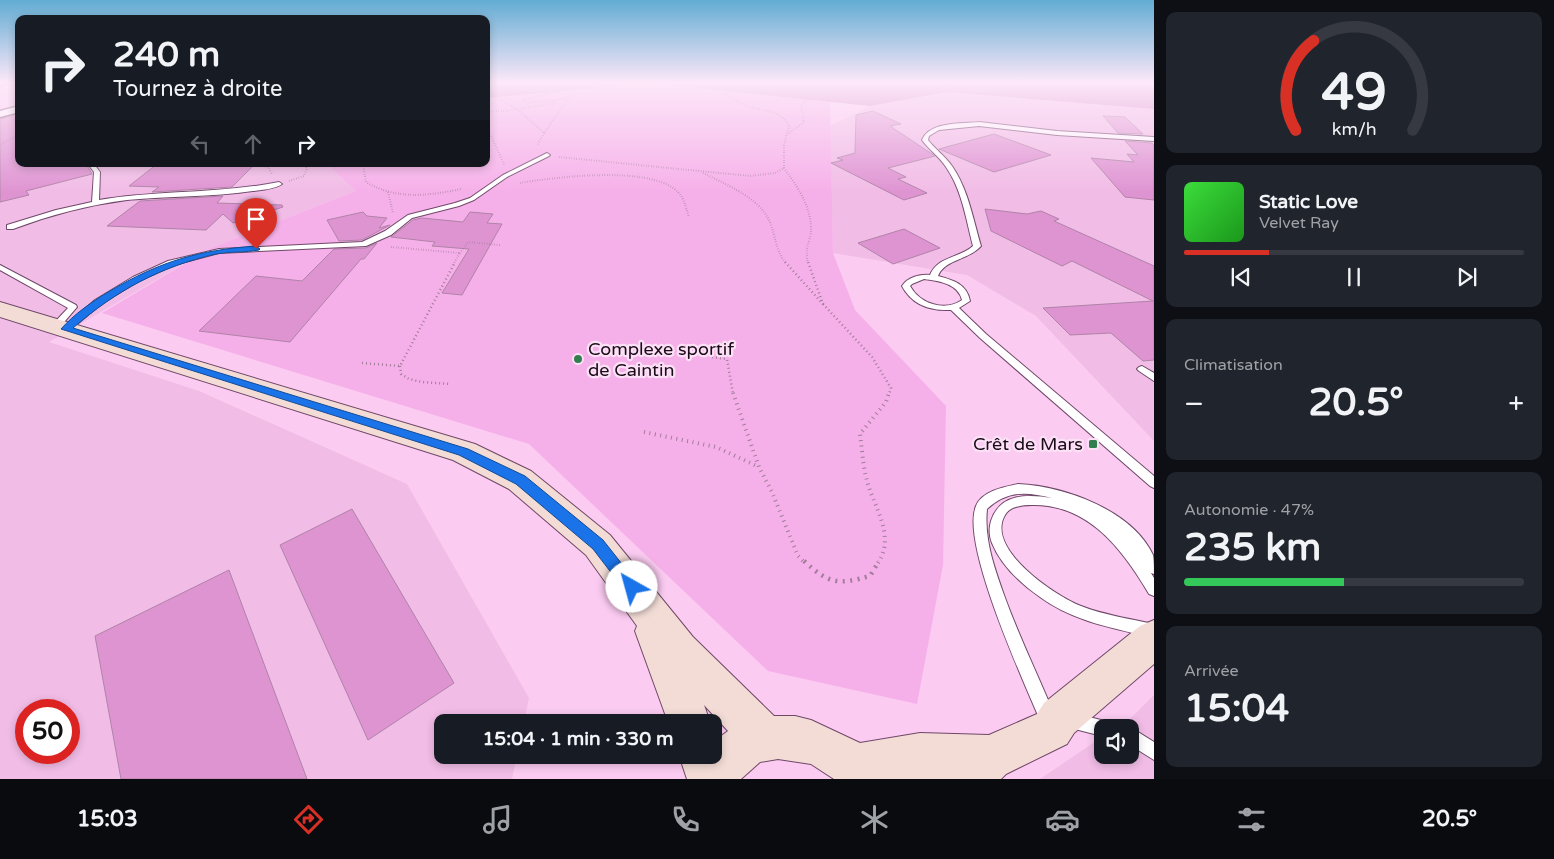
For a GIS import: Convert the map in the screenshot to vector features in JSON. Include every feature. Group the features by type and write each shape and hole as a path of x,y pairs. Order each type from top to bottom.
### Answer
{"main road":[{"path":"0,309 464,452 520,480 598,545 679,650 766,738"},
{"path":"643,602 686,714"},
{"path":"705,764 712,779 726,761 744,746 766,738 795,738 826,747 863,772 920,755 979,769 1056,724 1154,639"}],"lane":[{"path":"933,278 934,272 947,261 974,252 978,246 950,166 932,150 925,140 927,135 938,128 979,124 1057,133 1154,139"},
{"path":"61,328 98,302 136,279 171,263 192,256 249,249 363,244 388,233 410,216 457,205 472,199 490,186 547,155"},
{"path":"93,167 97,172 94,204"},
{"path":"10,227 35,218 94,204 142,197 226,194 251,191 278,184"},
{"path":"0,227 26,228"},
{"path":"0,267 73,307 61,328"},
{"path":"954,308 966,301 966,296 954,285 933,278 923,277 909,282 906,286 908,292 913,297 927,304 954,308 983,336 1154,482"},
{"path":"1142,369 1154,378"},
{"path":"1094,727 1056,724 1016,644 992,580 979,527 981,507 994,495 1013,488 1054,492 1092,508 1122,527 1154,568"},
{"path":"1154,590 1134,556 1113,532 1093,517 1052,501 1027,499 1008,505 1000,512 995,524 997,540 1012,564 1038,589 1071,609 1154,632"},
{"path":"1139,741 1154,752"}],"path":[{"path":"529,119 544,132"},
{"path":"553,119 544,132 534,154 765,176 784,168"},
{"path":"783,119 789,124 790,133"},
{"path":"804,119 804,122 790,133 784,146 784,168 799,188 805,203 811,227 806,247 812,277 822,304"},
{"path":"490,134 506,168"},
{"path":"1,144 15,136"},
{"path":"268,167 278,184 304,176 306,167"},
{"path":"364,167 366,182 376,189 419,195 441,194 478,183 490,186 559,176 594,174 649,180 676,190 683,198 689,217"},
{"path":"701,171 732,187 756,204 769,219 780,257 872,357 891,388 886,402 860,434 867,481 885,534 884,554 870,576 844,584 820,576 798,556 772,492 758,468 734,400 727,359 712,357"},
{"path":"388,192 394,214 388,233"},
{"path":"450,384 409,379 401,374 400,366 460,253 468,242 500,244"},
{"path":"363,244 460,253"},
{"path":"362,362 400,366"},
{"path":"644,432 663,438 709,445 738,456 758,468"}],"shaded area":[{"name":"Complexe sportif de Caintin","path":"490,119 830,119 833,253 855,310 946,406 943,565 917,704 768,671 529,444 102,313 211,248 356,191 330,167 490,167"},
{"path":"843,119 1154,119 1154,441 1036,316 967,275 833,253 830,126"},
{"path":"0,142 15,159 15,167 330,167 356,191 211,248 49,342 199,391 407,484 529,698 526,714 434,714 434,764 515,764 512,779 0,779"},
{"path":"1154,695 1154,779 1040,779 1094,742 1094,764 1139,764 1139,719 1130,719"}],"building":[{"path":"0,119 15,119 15,167 88,167 92,174 26,191 29,195 0,202"},
{"path":"856,119 891,119 901,124 890,126 935,156 888,168 906,177 898,179 927,193 904,200 831,163 843,160 837,158 855,153"},
{"path":"1106,119 1127,119 1143,134 1118,133"},
{"path":"994,134 1051,155 994,172 939,149"},
{"path":"1125,141 1152,143 1154,145 1154,200 1125,197 1091,158 1134,162 1127,154 1138,155"},
{"path":"153,167 252,167 232,187 152,192 159,187 129,186"},
{"path":"223,196 217,203 282,205 283,207 233,223 223,214 206,230 107,226 140,201"},
{"path":"985,209 1027,214 1041,211 1059,219 1054,221 1154,266 1154,360 1143,361 1111,333 1070,335 1043,308 1153,301 1072,261 1062,266 991,231"},
{"path":"363,212 367,216 387,218 379,228 390,225 362,240 339,241 327,220"},
{"path":"470,212 493,214 487,223 502,224 462,295 442,293 469,249 432,246 435,242 391,237 413,220 422,218 463,222"},
{"path":"904,229 940,248 893,264 858,243"},
{"path":"377,243 290,342 199,331 256,276 302,281 334,249 366,248"},
{"path":"352,509 454,683 368,740 280,545"},
{"path":"229,570 307,779 121,779 95,636"}],"place":[{"name":"Complexe sportif de Caintin","path":"578,359"},
{"name":"Crêt de Mars","path":"1093,444"}],"route":[{"path":"256,249 219,251 192,256 171,263 136,279 98,302 66,329 464,452 520,480 598,545 632,587"}]}
